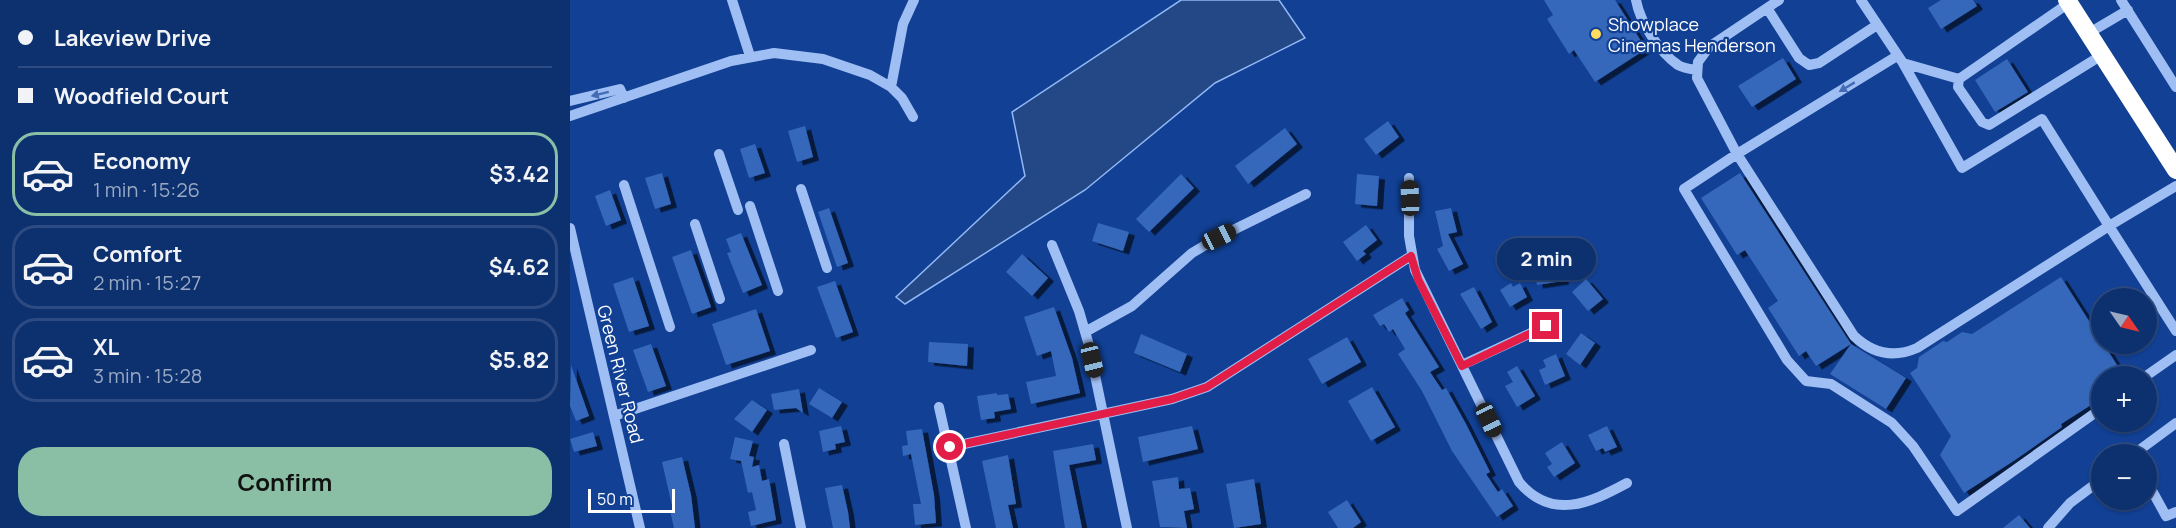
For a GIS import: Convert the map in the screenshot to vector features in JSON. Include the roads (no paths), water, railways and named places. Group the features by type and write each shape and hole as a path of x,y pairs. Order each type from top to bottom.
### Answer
{"highway":[{"path":"2068,2 2176,170"}],"street":[{"path":"732,0 750,56"},
{"path":"891,87 903,24 914,0"},
{"path":"1636,0 1641,17 1666,55 1679,66 1696,70"},
{"path":"1779,0 1709,47 1698,62 1696,70 1702,90 1737,154 1860,342 1886,353 1898,355 1917,348 2176,186"},
{"path":"1861,0 1900,59 1962,168 2042,119 2176,331"},
{"path":"2068,2 1959,79 1958,87 1982,122 1989,125 2102,55"},
{"path":"2089,33 2125,5 2176,87"},
{"path":"1767,8 1799,58 1809,65 1819,63 1877,25"},
{"path":"570,116 750,56 786,53 823,58 870,75 891,87 902,98 913,117"},
{"path":"1959,79 1900,59 1737,154 1684,189 1787,360 1806,381 1831,384 1892,423 1913,446 1957,511 2091,416"},
{"path":"570,101 620,89 624,98"},
{"path":"719,154 738,210"},
{"path":"1409,178 1411,256 1418,279 1515,475 1530,494 1554,504 1582,504 1627,483"},
{"path":"624,185 670,327"},
{"path":"801,189 828,268"},
{"path":"1085,332 1132,306 1192,253 1306,194"},
{"path":"750,206 778,291"},
{"path":"695,224 720,299"},
{"name":"Green River Road","path":"570,228 640,528"},
{"path":"1052,244 1085,332 1105,414 1127,528"},
{"path":"950,447 1172,399 1207,387 1411,256"},
{"path":"1462,366 1546,326"},
{"path":"614,416 811,350"},
{"path":"2157,369 2176,356"},
{"path":"939,408 950,447 966,528"},
{"path":"2148,444 2176,423"},
{"path":"784,444 801,528"},
{"path":"2048,528 2070,503 2091,487"},
{"path":"2157,500 2166,516 2176,512"}],"water":[{"path":"1181,0 1279,0 1305,38 1215,83 1085,190 905,304 896,297 1025,176 1012,112"}],"place":[{"name":"Showplace Cinemas Henderson","path":"1596,34"}]}
